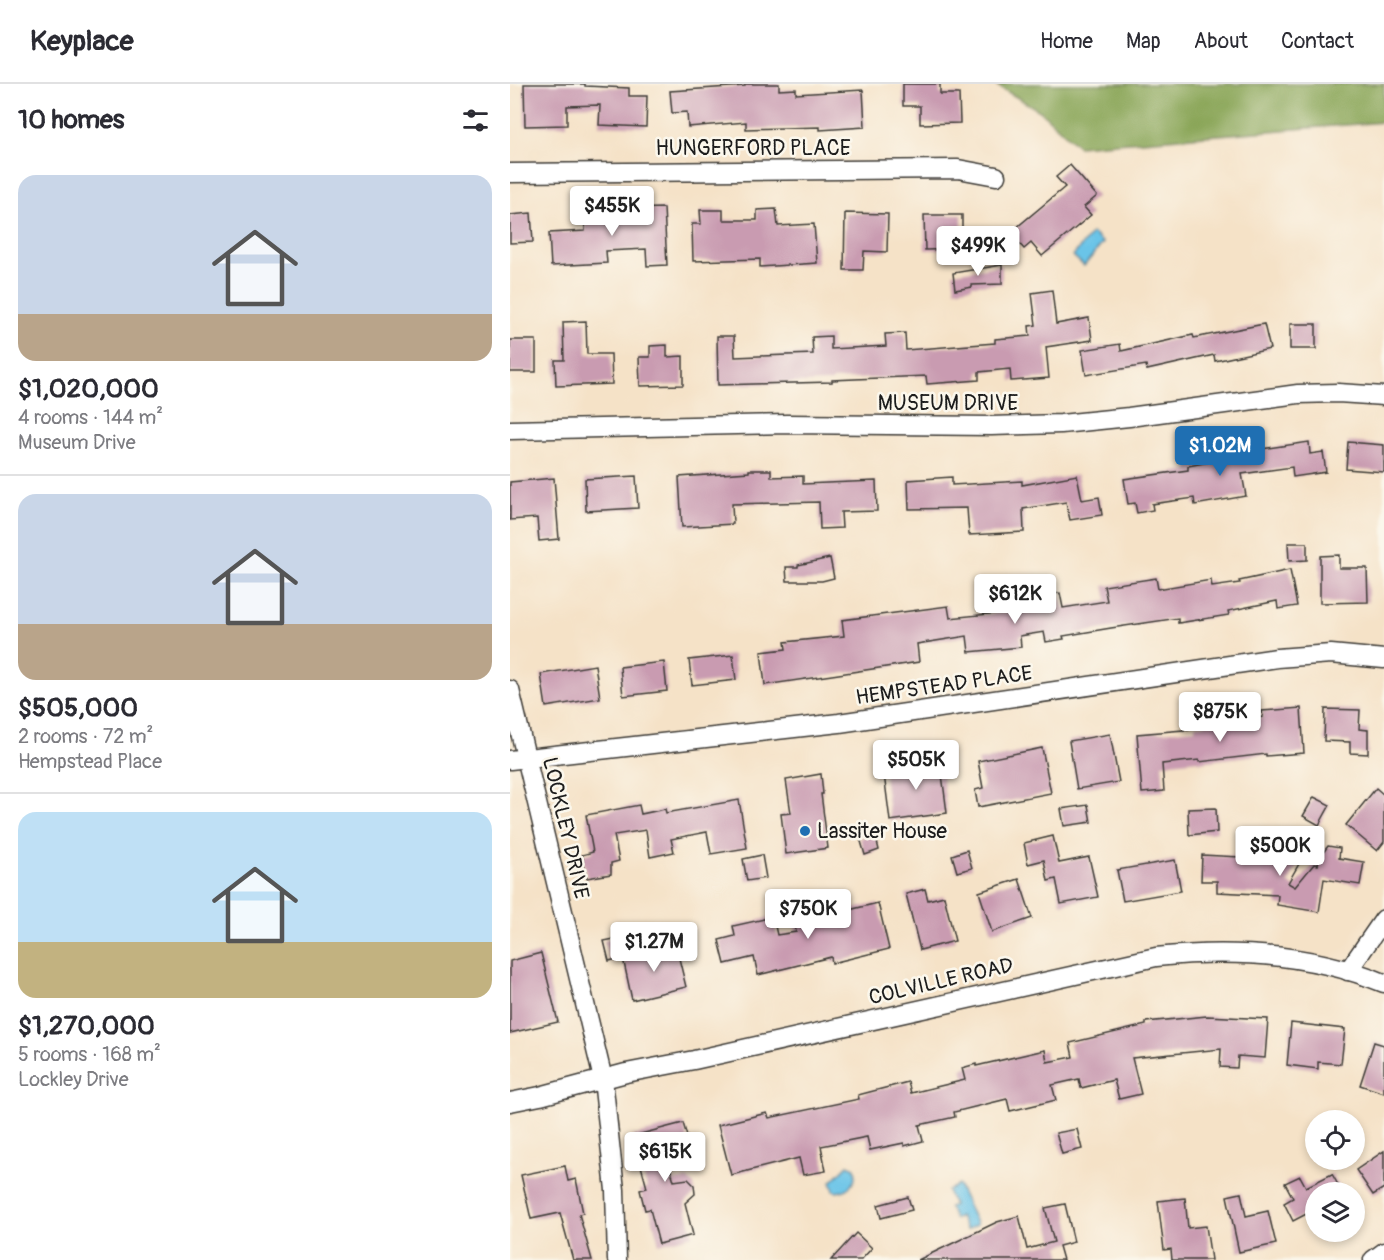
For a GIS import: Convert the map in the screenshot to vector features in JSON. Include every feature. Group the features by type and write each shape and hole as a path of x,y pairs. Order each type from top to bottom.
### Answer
{"street":[{"name":"HUNGERFORD PLACE","path":"510,173 958,169 996,176"},
{"name":"MUSEUM DRIVE","path":"510,430 765,425 1056,424 1141,416 1298,394 1338,393 1384,396"},
{"name":"HEMPSTEAD PLACE","path":"518,759 839,723 1277,658 1331,654 1384,659"},
{"name":"LOCKLEY DRIVE","path":"510,690 518,759 603,1079 615,1186 617,1260"},
{"path":"1348,970 1384,919"},
{"name":"COLVILLE ROAD","path":"510,1102 603,1079 1155,957 1189,954 1270,954 1348,970 1384,983"},
{"path":"1373,1260 1384,1252"}],"green space":[{"path":"994,84 1384,84 1384,122 1078,146 1040,111"}],"water":[{"path":"1092,233 1103,243 1084,266 1073,256"},
{"path":"848,1165 855,1168 854,1181 849,1187 837,1192 831,1182"},
{"path":"958,1185 977,1225 966,1230 960,1216 954,1219 949,1207 954,1205 947,1191"}],"building":[{"path":"524,84 585,84 585,86 629,88 629,96 647,96 646,127 599,125 600,105 567,106 567,125 525,126"},
{"path":"745,84 779,84 779,90 796,89 796,94 863,90 865,127 820,130 820,127 746,129 746,122 688,127 687,112 672,113 670,91 745,86"},
{"path":"903,84 940,84 940,94 959,94 960,123 920,124 920,106 903,106"},
{"path":"1070,165 1097,196 1084,207 1091,215 1042,256 1031,243 1024,249 1010,233 1065,187 1056,177"},
{"path":"664,208 667,265 647,266 646,249 606,251 607,263 551,266 549,233 585,231 584,210"},
{"path":"776,209 778,226 814,224 817,263 760,267 760,259 693,261 692,224 701,224 700,210 723,210 723,220 757,220 757,210"},
{"path":"531,213 533,242 510,243 510,215"},
{"path":"845,213 888,214 887,252 864,251 863,270 844,270"},
{"path":"924,215 962,215 962,249 925,250"},
{"path":"1002,265 1002,284 972,285 972,287 955,290 953,273"},
{"path":"1052,290 1056,324 1089,318 1092,340 1046,347 1049,378 1011,381 1010,369 979,372 979,380 927,384 926,376 832,380 832,382 718,385 717,336 734,336 735,357 813,354 812,337 831,336 831,349 886,346 885,334 905,333 906,350 995,343 995,339 1030,336 1029,326 1036,325 1032,293"},
{"path":"586,321 587,354 611,354 612,384 556,386 555,360 564,360 563,322"},
{"path":"1264,324 1270,349 1215,361 1214,355 1147,370 1146,365 1086,375 1082,350 1120,344 1121,351 1193,335 1194,338"},
{"path":"1290,324 1316,324 1316,349 1290,349"},
{"path":"510,340 536,340 536,372 510,372"},
{"path":"667,345 667,357 683,356 683,385 640,386 639,357 650,357 650,346"},
{"path":"1309,442 1310,454 1323,452 1326,472 1293,477 1292,467 1242,474 1246,496 1195,505 1194,498 1152,504 1153,510 1137,513 1135,503 1128,504 1124,479 1188,470 1188,466 1262,452 1261,449"},
{"path":"1348,442 1384,445 1384,472 1346,469"},
{"path":"749,470 771,470 771,477 803,476 803,484 876,481 877,511 841,512 842,528 820,529 819,502 732,504 733,524 682,527 679,477 749,472"},
{"path":"1077,475 1082,500 1099,497 1102,515 1070,520 1066,502 1023,509 1024,532 969,535 967,508 909,509 908,480 952,477 952,485 1022,481 1022,485"},
{"path":"636,476 638,508 586,511 585,479"},
{"path":"554,478 559,539 539,541 537,518 510,520 510,482"},
{"path":"1288,543 1307,543 1307,560 1289,561"},
{"path":"1339,555 1339,568 1367,568 1368,602 1320,603 1320,556"},
{"path":"830,558 834,578 822,581 787,581 786,567 798,567 798,565"},
{"path":"1290,570 1297,606 1278,609 1277,601 1228,611 1229,615 1178,623 1178,618 1063,636 1064,639 1046,642 1044,632 1020,636 1021,647 969,652 967,636 917,644 919,662 765,685 761,652 786,649 785,642 844,636 842,620 948,606 950,618 1036,609 1034,597 1060,593 1063,608 1107,601 1104,586 1156,578 1158,589 1211,580 1212,587 1240,583 1239,581"},
{"path":"733,655 736,680 692,685 689,660"},
{"path":"664,662 667,691 623,696 620,667"},
{"path":"595,665 600,698 546,707 541,674"},
{"path":"1301,708 1304,753 1266,756 1266,754 1162,764 1164,791 1142,793 1137,734 1195,729 1195,725 1263,717 1262,711"},
{"path":"1325,709 1360,710 1359,729 1368,730 1368,754 1350,753 1350,742 1324,741"},
{"path":"1110,734 1119,782 1077,789 1069,741"},
{"path":"1042,748 1051,793 978,807 975,790 983,788 978,761"},
{"path":"940,759 947,813 890,821 884,774 898,772 897,765"},
{"name":"Lassiter House","path":"821,774 823,794 821,794 828,848 786,854 781,814 791,813 786,780"},
{"path":"1376,788 1384,795 1384,842 1377,851 1346,825"},
{"path":"1314,797 1330,805 1319,825 1303,816"},
{"path":"739,800 747,848 711,854 707,832 671,839 674,852 650,857 646,830 614,835 619,861 611,863 611,874 587,878 582,855 593,852 586,815 639,805 641,814 665,809 666,813"},
{"path":"1088,805 1091,822 1064,826 1061,809"},
{"path":"1216,808 1217,832 1189,835 1188,809"},
{"path":"875,834 879,850 865,855 860,838"},
{"path":"1053,836 1059,863 1089,857 1098,897 1061,904 1056,879 1048,881 1044,860 1028,864 1024,843"},
{"path":"1328,846 1340,848 1339,858 1364,862 1360,885 1324,879 1319,912 1277,905 1278,895 1217,892 1217,881 1201,881 1202,855 1281,859 1300,862 1288,883 1295,887 1314,864 1318,865 1319,858"},
{"path":"967,850 972,868 957,872 952,855"},
{"path":"762,855 766,878 747,881 743,859"},
{"path":"1175,860 1181,891 1123,901 1117,870"},
{"path":"1019,879 1032,918 992,932 979,892"},
{"path":"925,889 928,900 944,896 955,941 920,950 906,894"},
{"path":"878,903 889,949 832,963 831,957 758,975 754,957 725,964 719,940 735,936 733,926 773,917 777,935 796,932 795,923"},
{"path":"629,936 633,955 609,961 604,941"},
{"path":"676,946 686,987 632,1000 623,958"},
{"path":"541,953 558,1022 510,1033 510,961"},
{"path":"1207,1016 1268,1019 1265,1058 1238,1056 1237,1068 1220,1067 1221,1049 1132,1058 1141,1094 1119,1099 1114,1080 1081,1088 1079,1079 1052,1085 1056,1100 1010,1111 1007,1099 954,1112 955,1117 919,1125 923,1141 904,1146 904,1143 870,1150 867,1137 821,1146 826,1171 803,1175 799,1158 731,1175 718,1125 767,1113 769,1118 859,1099 858,1095 908,1082 911,1093 965,1080 962,1068 1045,1050 1047,1062 1073,1057 1070,1043 1146,1025 1146,1022"},
{"path":"1291,1023 1345,1029 1341,1064 1318,1062 1318,1069 1287,1065"},
{"path":"1374,1042 1384,1045 1384,1093 1360,1085"},
{"path":"683,1123 689,1143 665,1149 674,1181 688,1179 694,1185 695,1194 685,1203 693,1235 659,1244 650,1209 645,1210 640,1190 647,1188 633,1136"},
{"path":"1077,1129 1082,1149 1062,1154 1056,1133"},
{"path":"1384,1151 1384,1188 1373,1195 1356,1170 1365,1170 1365,1164"},
{"path":"565,1166 568,1181 576,1179 583,1213 579,1214 592,1260 573,1260 560,1213 531,1219 521,1175"},
{"path":"1332,1174 1336,1182 1316,1182"},
{"path":"1300,1176 1305,1185 1305,1215 1293,1221 1284,1203 1293,1198 1285,1183"},
{"path":"1241,1193 1246,1216 1268,1211 1276,1244 1239,1252 1227,1196"},
{"path":"908,1197 912,1210 881,1218 878,1205"},
{"path":"1185,1198 1188,1228 1206,1226 1211,1260 1172,1260 1171,1249 1164,1250 1158,1201"},
{"path":"1065,1204 1074,1242 1059,1246 1063,1260 918,1260 997,1222 1019,1216 1027,1249 1054,1242 1045,1208"},
{"path":"856,1233 872,1248 861,1260 831,1260"}],"place":[{"name":"Lassiter House","path":"805,831"}]}
